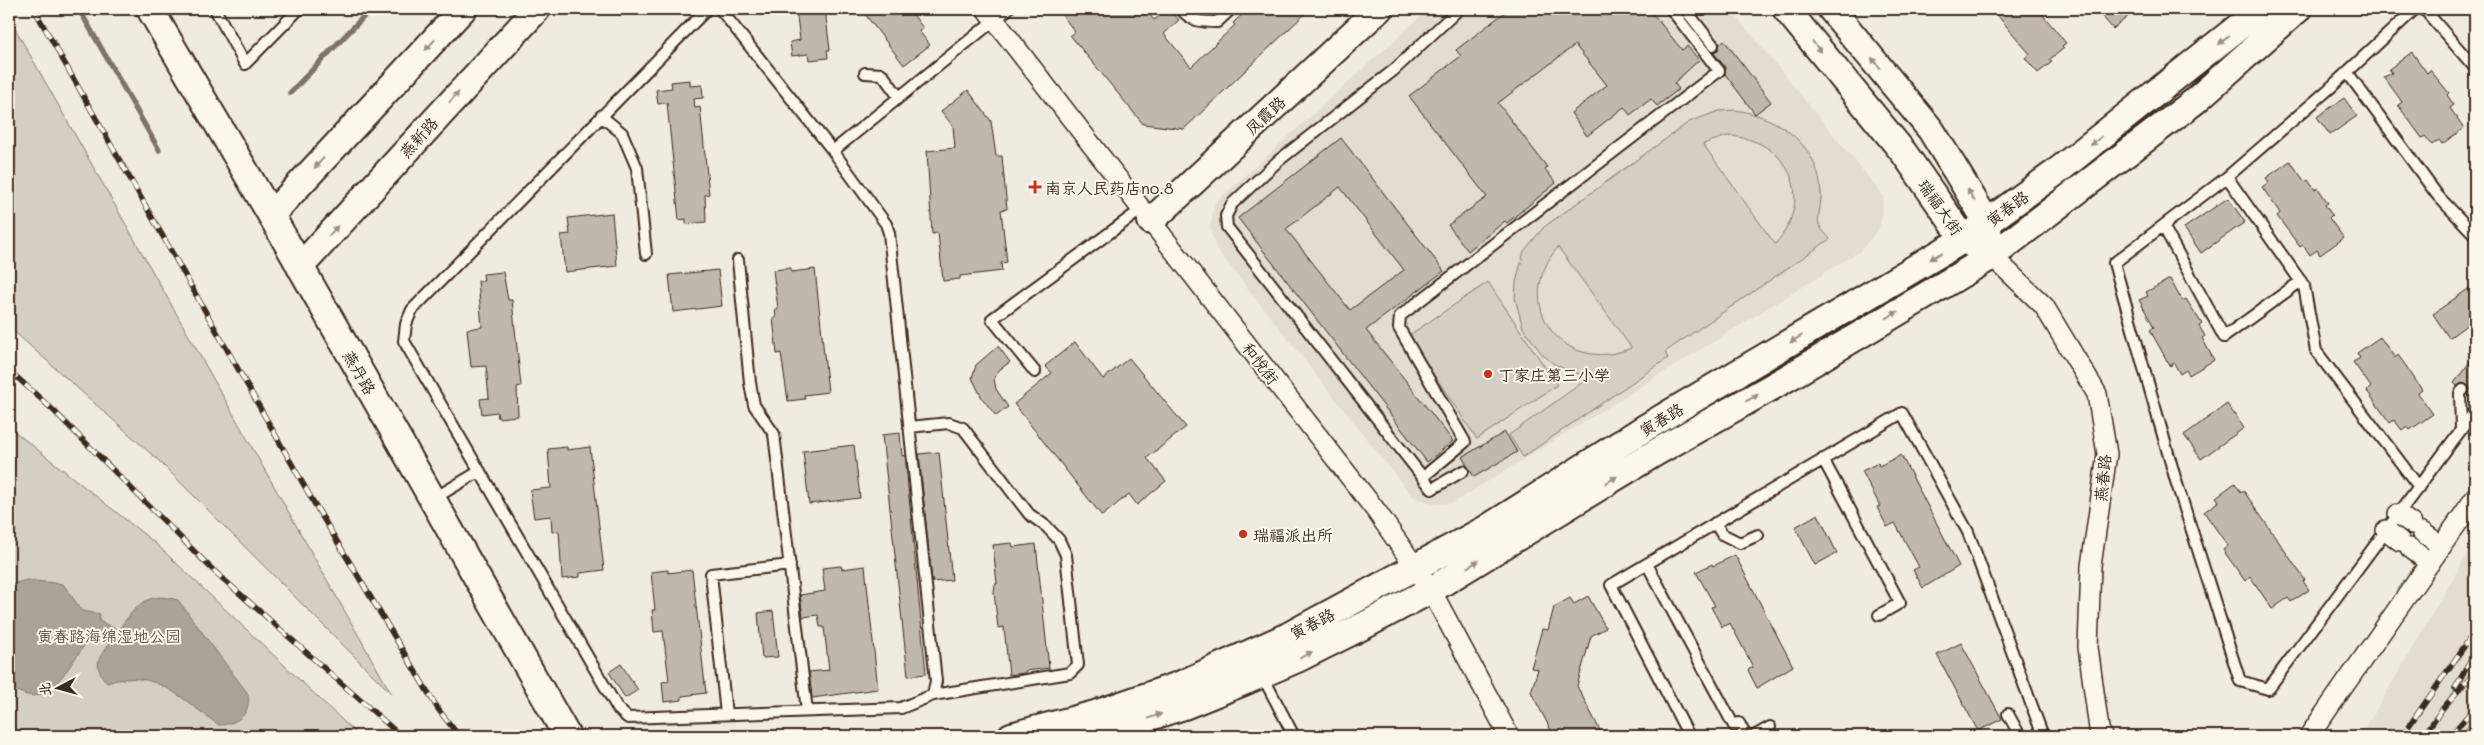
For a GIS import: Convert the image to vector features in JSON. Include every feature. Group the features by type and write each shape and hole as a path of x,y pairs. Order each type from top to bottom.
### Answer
{"main road":[{"name":"燕丹路","path":"150,9 271,215 567,736"},
{"path":"271,215 463,9"},
{"name":"燕新路","path":"300,267 536,9"},
{"name":"瑞福大街","path":"1786,9 1904,154 1964,239 1992,256"},
{"name":"瑞福大街","path":"1831,9 1931,130 1987,222 1992,256"},
{"name":"寅春路","path":"1011,736 1094,714 1179,686 1288,636 1486,530 1645,428 1964,239 2063,166 2261,9"},
{"name":"寅春路","path":"1092,736 1184,706 1262,674 1313,651 1431,590 1655,453 1789,377 1992,256 2195,100 2298,9"},
{"name":"凤霞路","path":"1146,215 1374,10"}],"street":[{"name":"和悦街","path":"996,12 1146,215 1377,512 1431,590 1508,736"},
{"name":"燕春路","path":"1992,256 2044,306 2097,394 2107,454 2090,566 2088,647 2099,729 2102,736"},
{"path":"2309,736 2475,498"},
{"path":"2411,523 2442,546"},
{"path":"2399,540 2430,563"}],"lane":[{"path":"215,9 245,64 299,9"},
{"path":"707,9 412,310 406,324 404,341 618,709 628,718 901,708 933,695 1070,674 1078,665 1066,555 1059,540 1047,527 1029,514 964,428 949,422 909,428"},
{"path":"720,9 833,151 886,224 889,234 936,682 933,695"},
{"path":"1181,9 1186,15 1200,22 1217,22 1231,9"},
{"path":"1459,9 1394,70 1278,161 1232,204 1226,216 1227,227 1432,489 1463,471"},
{"path":"1423,477 1465,442 1399,328 1400,316 1719,71 1671,9"},
{"path":"1685,9 1713,45"},
{"path":"2415,9 2347,72 2227,177 2114,263 2176,481 2240,681 2268,689 2399,540 2411,523 2419,486 2475,411"},
{"path":"2424,9 2475,68"},
{"path":"833,151 900,97 996,12"},
{"path":"2347,72 2438,196 2475,235"},
{"path":"865,73 882,74 900,97"},
{"path":"601,116 622,133 637,168 646,254"},
{"path":"2227,177 2304,286 2316,351 2419,486"},
{"path":"1035,372 992,319 1146,215"},
{"path":"2163,226 2224,337 2301,281"},
{"path":"738,260 750,383 754,405 774,434 807,711"},
{"path":"2461,430 2460,393 2463,390"},
{"path":"1689,736 1611,585 1902,413 1968,532 2043,736"},
{"path":"1823,459 1900,603 1879,615"},
{"path":"432,499 480,471"},
{"path":"1715,523 1722,534 1740,543 1758,535"},
{"path":"1647,564 1734,726 1739,723 1746,736"},
{"path":"726,714 711,574 790,565"},
{"path":"1262,674 1294,736"},
{"path":"2008,714 2020,736"},
{"path":"1754,736 1770,728"}],"shaded area":[{"name":"丁家庄第三小学","path":"1429,9 1730,9 1883,195 1882,216 1878,230 1860,251 1453,503 1434,504 1412,496 1216,248 1210,227 1215,203"},
{"path":"2475,542 2475,736 2361,736 2472,546"},
{"path":"27,580 63,584 82,611 100,614 99,621 118,630 137,608 150,599 167,598 178,600 248,694 247,707 242,717 232,723 219,725 181,697 154,682 140,679 124,679 107,683 99,671 98,662 111,641 96,633 58,681 48,690 36,695 23,694 9,684 9,585"}],"green space":[{"path":"9,18 391,693 157,459 9,327"},
{"path":"1735,110 1767,119 1781,126 1805,147 1819,176 1821,197 1819,224 1830,239 1665,352 1668,358 1523,457 1509,435 1590,377 1554,364 1542,354 1523,328 1515,298 1516,282 1524,251 1544,227 1689,122 1719,111","holes":["1727,136 1748,139 1766,147 1780,159 1790,174 1794,190 1794,208 1787,226 1775,244 1703,144","1558,247 1631,347 1631,348 1606,354 1584,352 1565,344 1551,329 1542,311 1539,290 1545,269"]},
{"path":"1488,282 1557,385 1477,439 1408,336"},
{"name":"寅春路海绵湿地公园","path":"9,427 155,543 359,736 128,732 102,736 9,736"}],"building":[{"path":"796,9 825,9 830,50 827,50 828,58 809,60 808,54 792,56 790,42 800,40"},
{"path":"861,9 909,9 923,28 919,31 930,45 904,65"},
{"path":"1073,9 1145,9 1154,20 1169,9 1179,20 1164,34 1191,67 1235,25 1233,23 1248,9 1310,9 1184,129 1143,124 1070,35 1075,32 1063,16"},
{"path":"1509,9 1649,9 1682,50 1687,46 1699,60 1674,83 1679,89 1657,106 1651,99 1630,115 1624,107 1587,136 1571,113 1607,85 1575,45 1498,103 1547,167 1545,169 1556,183 1507,223 1505,221 1468,251 1448,225 1487,197 1409,96 1461,56 1456,50"},
{"path":"1992,9 2038,9 2066,43 2062,46 2064,48 2049,60 2052,62 2038,73 2025,58 2030,54"},
{"path":"2096,9 2137,9 2113,29"},
{"path":"1724,40 1771,102 1755,114 1725,74 1725,67 1713,52 1718,50"},
{"path":"2412,52 2427,73 2430,70 2449,93 2447,95 2454,105 2450,108 2464,128 2442,144 2439,140 2432,145 2425,136 2422,138 2398,105 2402,102 2384,77 2392,73 2389,69"},
{"path":"690,80 690,86 702,85 703,98 694,99 695,108 700,107 709,194 705,195 706,222 686,224 686,219 679,220 667,103 658,104 656,90 672,88 671,82"},
{"path":"968,90 991,121 996,156 1002,156 1007,209 1001,210 1007,262 1001,263 1002,271 960,276 960,279 943,281 938,233 932,234 927,151 955,148 953,126 941,111"},
{"path":"2344,98 2357,116 2330,135 2317,117"},
{"path":"1341,138 1444,271 1366,330 1453,441 1427,462 1238,218","holes":["1340,187 1404,270 1350,310 1286,229"]},
{"path":"2290,161 2305,182 2308,180 2315,190 2318,188 2328,203 2325,205 2332,215 2329,218 2344,238 2320,255 2317,250 2310,255 2303,245 2300,247 2277,216 2280,213 2262,187 2269,182 2266,178"},
{"path":"2228,198 2245,222 2201,253 2184,228"},
{"path":"612,213 617,266 565,272 561,235 570,234 568,218"},
{"path":"791,268 791,272 815,269 828,392 804,395 805,399 788,401 781,353 777,354 773,318 776,317 775,309 778,309 773,270"},
{"path":"718,270 722,306 673,312 669,275"},
{"path":"503,272 508,300 512,300 521,386 517,387 518,416 498,418 497,412 482,414 480,399 489,398 486,366 471,367 467,329 482,327 478,281 484,281 483,274"},
{"path":"2170,279 2182,301 2186,299 2202,324 2199,326 2205,336 2202,338 2214,360 2189,375 2186,370 2180,374 2174,363 2170,366 2150,330 2154,327 2139,300 2148,296 2146,292"},
{"path":"2475,284 2475,319 2449,338 2433,314"},
{"path":"2380,337 2395,358 2398,355 2406,366 2422,390 2418,393 2433,414 2410,430 2407,426 2402,430 2394,420 2390,423 2367,391 2371,387 2353,362 2360,358 2357,353"},
{"path":"1075,342 1103,379 1129,358 1186,427 1147,458 1166,481 1137,505 1129,494 1102,516 1014,404 1052,373 1045,366"},
{"path":"998,346 1010,362 999,370 994,379 996,389 1008,407 996,416 982,398 972,378 976,365"},
{"path":"2475,355 2475,401 2468,395 2470,389 2467,385 2462,383 2457,386 2454,383"},
{"path":"2227,404 2244,428 2201,459 2184,435"},
{"path":"1505,432 1517,452 1474,477 1462,457"},
{"path":"900,433 902,456 905,455 926,674 908,676 882,435"},
{"path":"854,445 860,498 809,504 803,451"},
{"path":"567,447 567,450 590,447 604,570 580,573 580,577 562,579 559,531 552,532 551,516 534,518 530,490 551,488 548,449"},
{"path":"939,452 952,580 932,582 919,454"},
{"path":"1901,455 1959,566 1923,588 1913,570 1919,567 1895,523 1887,527 1877,507 1880,506 1862,471 1878,463 1879,466"},
{"path":"2235,483 2241,492 2243,490 2305,580 2303,581 2309,590 2291,602 2288,598 2272,609 2250,576 2245,581 2223,550 2228,546 2204,512 2219,501 2216,497"},
{"path":"1818,514 1837,553 1815,565 1795,527"},
{"path":"1012,543 1013,547 1036,544 1049,668 1009,675 1004,627 998,628 994,592 995,584 997,584 993,545"},
{"path":"1735,555 1793,666 1757,688 1748,670 1753,667 1730,623 1722,627 1711,607 1715,606 1696,572"},
{"path":"841,566 842,569 865,566 878,689 812,698 809,672 829,670 824,627 820,627 818,615 803,617 800,595 825,591 822,568"},
{"path":"668,570 668,573 692,570 706,693 682,696 682,700 664,702 662,682 669,681 663,631 654,632 652,610 655,610 651,572"},
{"path":"1588,596 1606,628 1591,636 1577,686 1603,736 1554,736 1531,692 1538,669 1531,668 1542,629 1548,630 1554,607 1570,598 1574,604"},
{"path":"773,611 778,657 762,658 758,613"},
{"path":"1961,643 2002,719 1978,731 1937,655"},
{"path":"621,664 638,690 625,698 609,672"}],"waterway":[{"path":"79,9 159,150"},
{"path":"290,93 371,9"}],"railway":[{"path":"34,9 314,503 438,709 459,736"},
{"path":"9,370 53,410 213,570 401,736"},
{"path":"2402,736 2475,631"},
{"path":"2455,688 2475,653"},
{"path":"2423,736 2443,708 2475,672"},
{"path":"2450,736 2475,707"},
{"path":"2463,736 2475,722"}],"place":[{"name":"南京人民药店no.8","path":"1035,187"},
{"name":"丁家庄第三小学","path":"1488,374"},
{"name":"瑞福派出所","path":"1243,534"}]}
